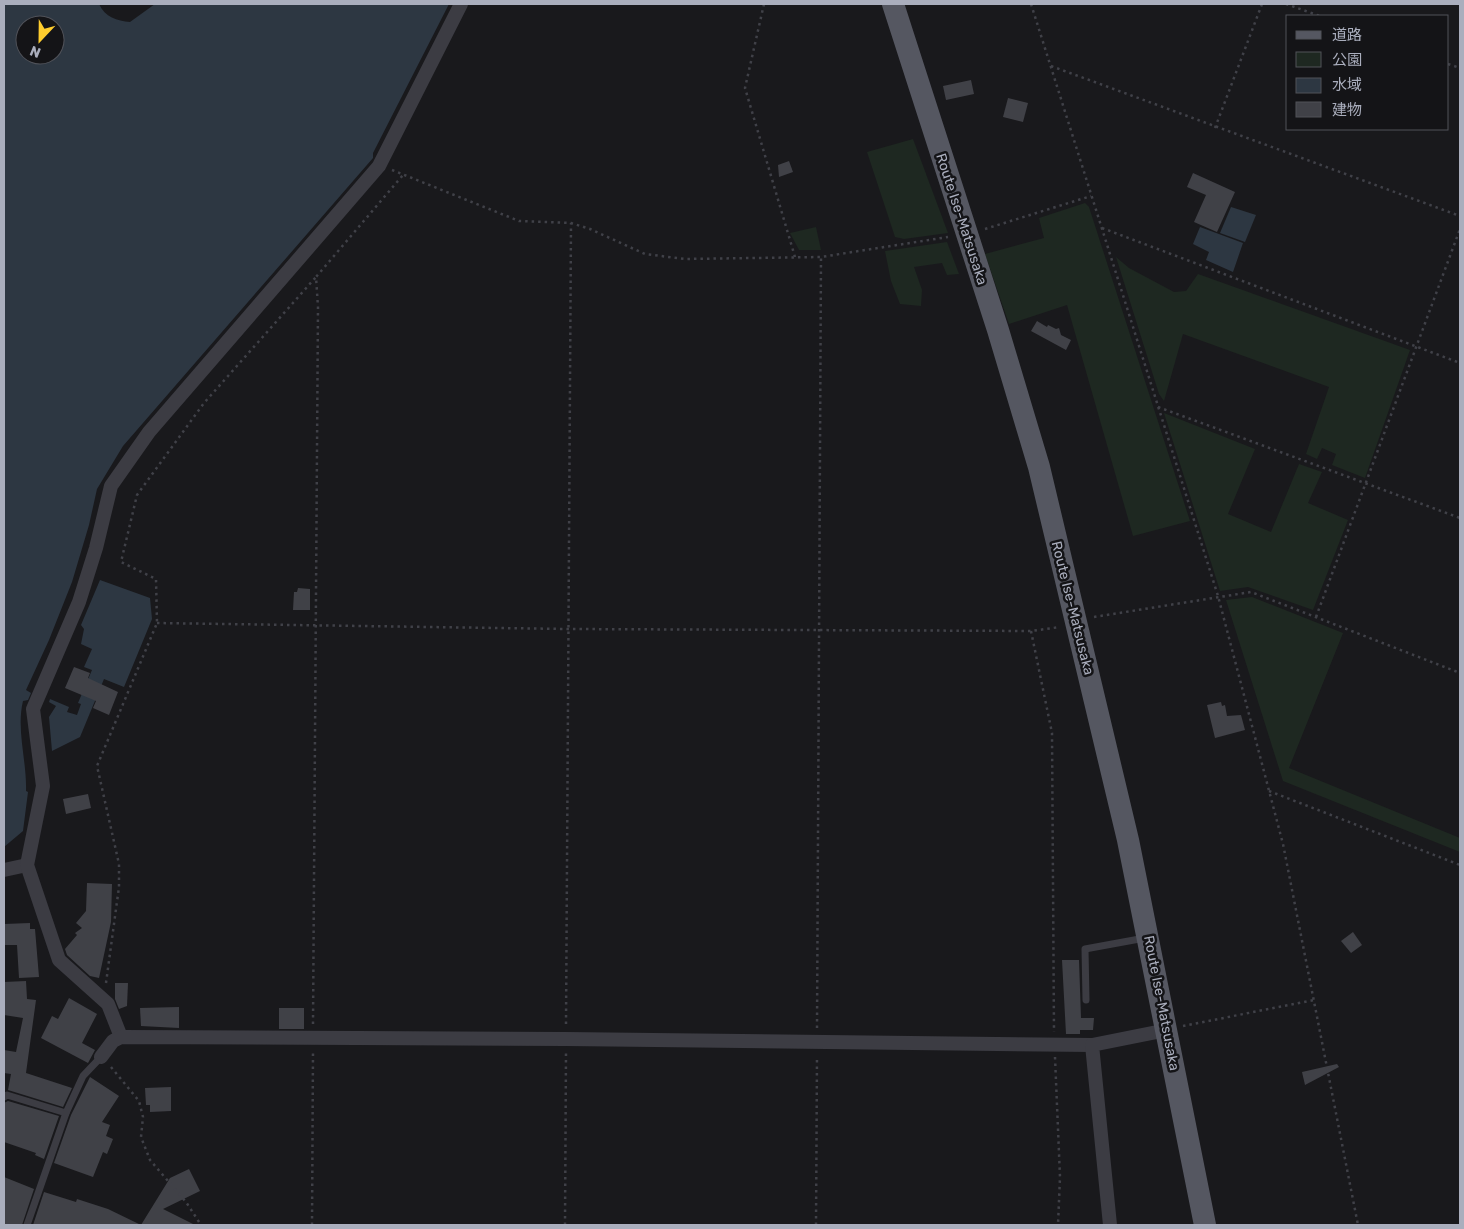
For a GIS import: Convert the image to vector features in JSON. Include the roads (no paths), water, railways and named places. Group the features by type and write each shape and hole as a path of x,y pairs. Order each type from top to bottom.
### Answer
{"main road":[{"name":"Route Ise-Matsusaka","path":"893,4 998,330 1039,467 1149,937 1205,1225"}],"street":[{"path":"121,1037 108,1004 104,999 59,960 27,865 43,786 33,709 78,602 96,548 111,486 149,432 379,166 461,4"},
{"path":"4,870 27,865"},
{"path":"101,1057 113,1041 121,1037 566,1039 1092,1045 1167,1030"},
{"path":"1092,1045 1110,1225"}],"lane":[{"path":"1086,1000 1085,949 1149,937"},
{"path":"27,1225 66,1113 83,1076 101,1057"},
{"path":"4,1097 7,1095 66,1113"}],"water":[{"path":"4,4 99,4 112,18 130,22 155,4 449,4 373,153 373,158 123,446 97,489 89,525 72,582 49,640 26,690 31,693 28,700 23,701 21,734 26,791 28,792 23,831 4,847"},
{"path":"1231,207 1256,215 1245,242 1220,233"},
{"path":"1200,227 1243,243 1233,272 1206,260 1209,252 1193,244"},
{"path":"100,580 150,598 152,619 124,687 104,679 80,737 52,751 49,717 56,706 49,702 50,699 69,707 67,712 77,715 81,704 78,703 92,670 84,667 92,649 81,644 84,629 81,625"}]}
